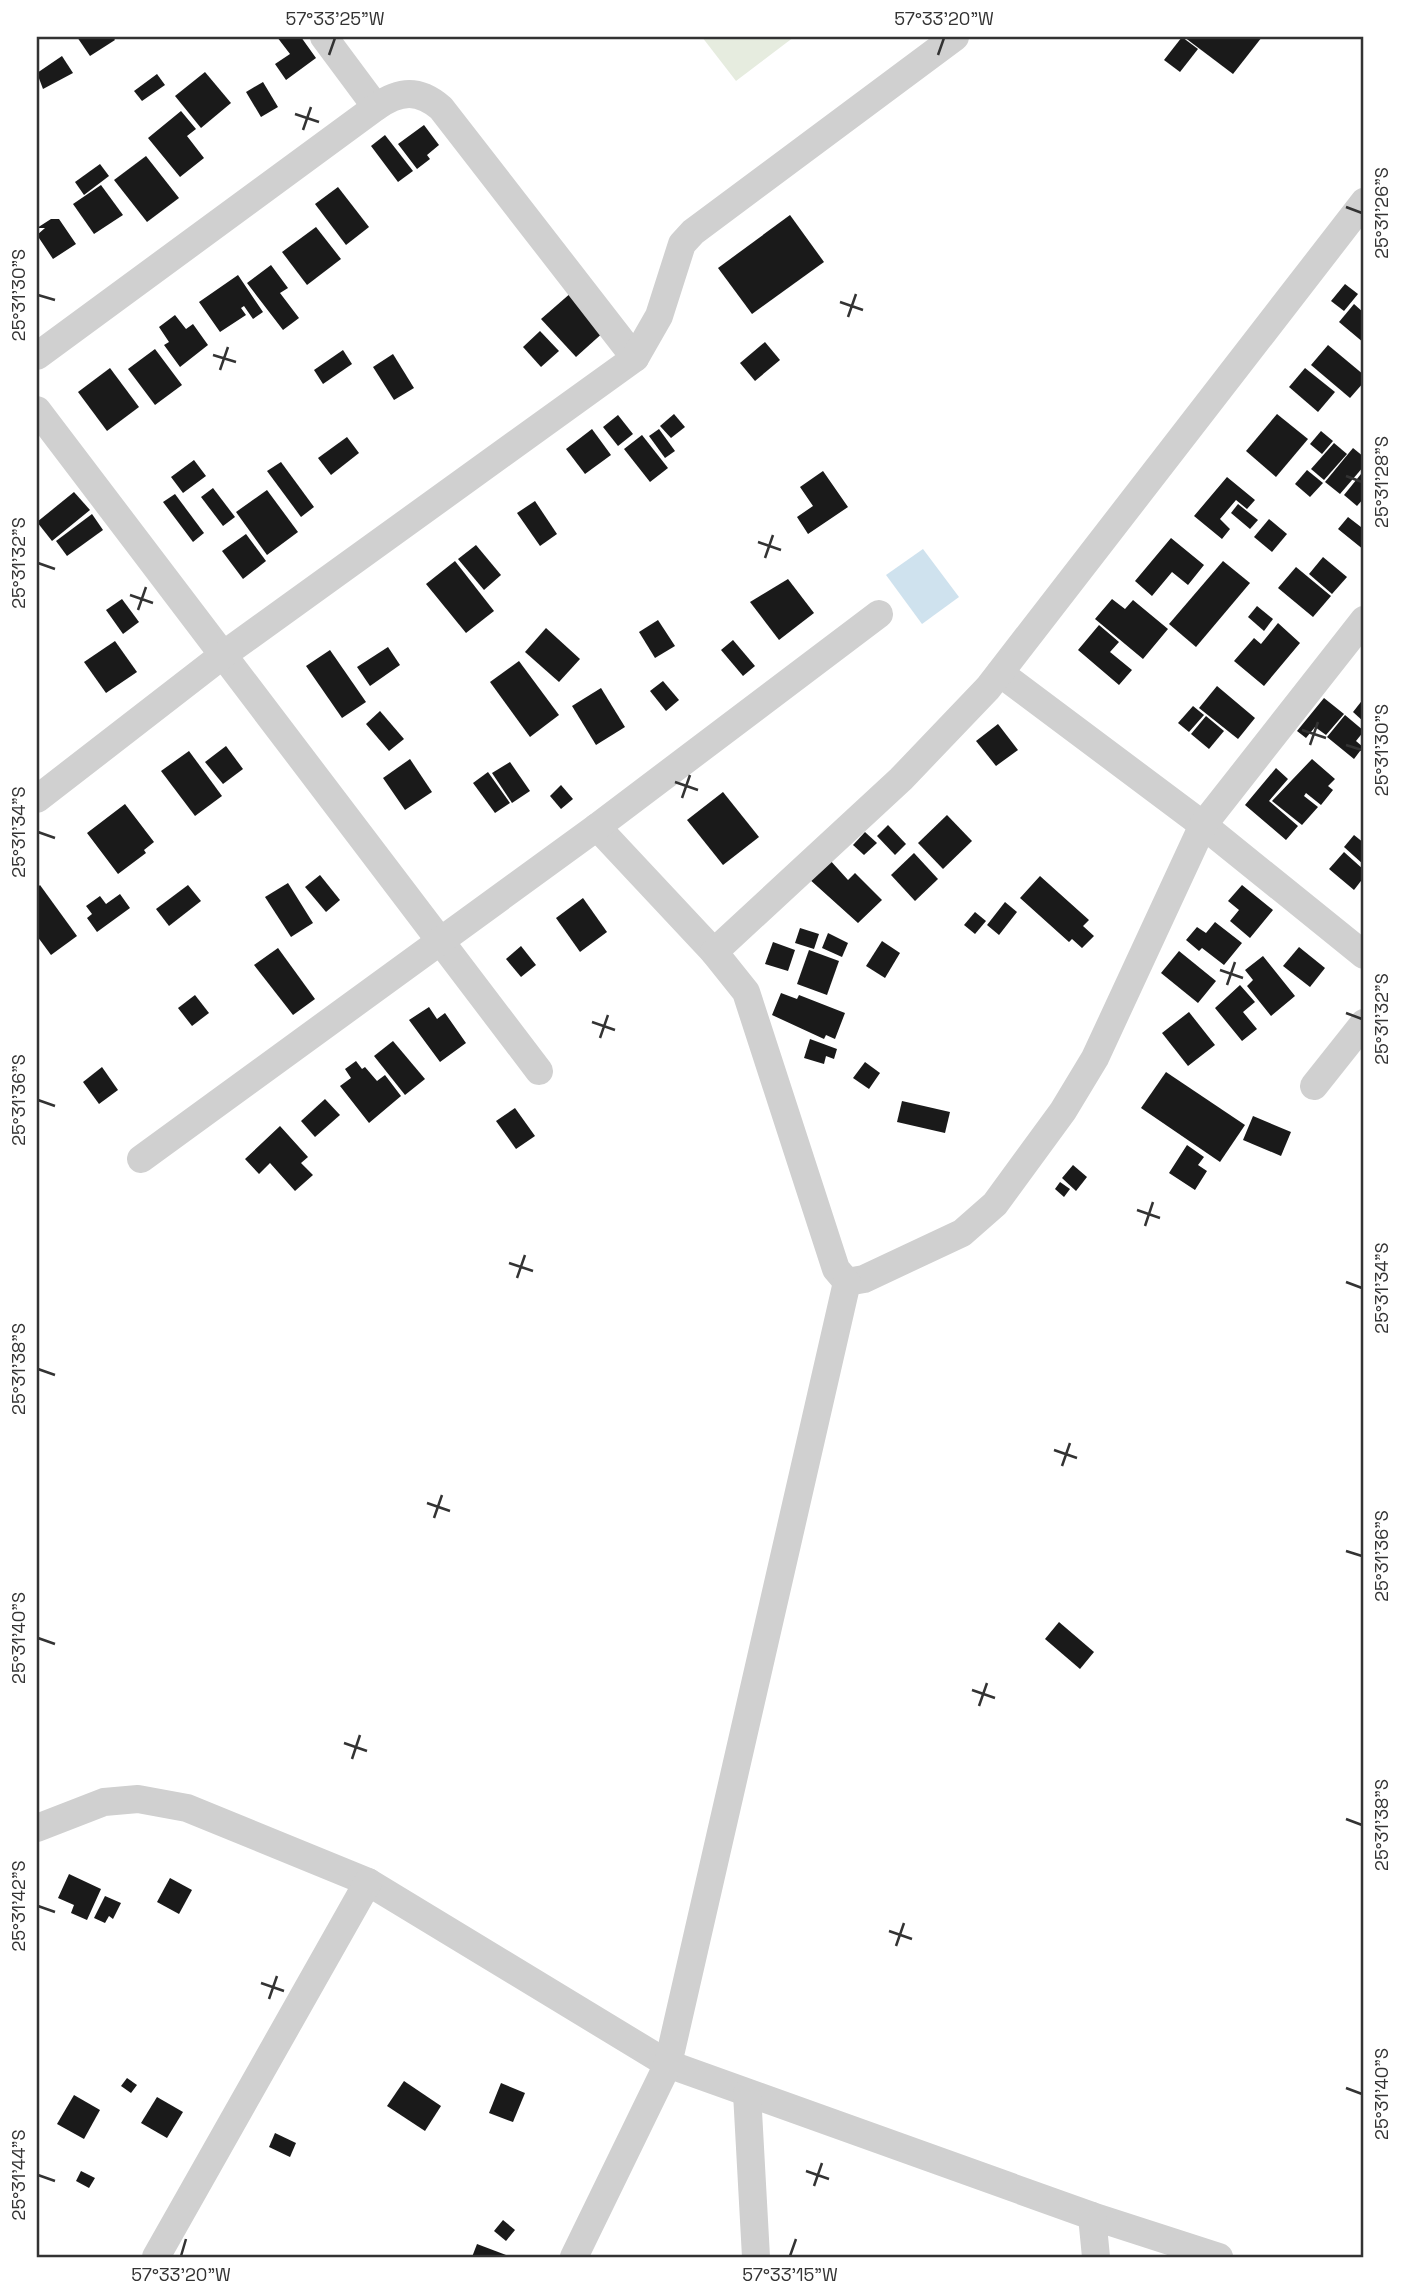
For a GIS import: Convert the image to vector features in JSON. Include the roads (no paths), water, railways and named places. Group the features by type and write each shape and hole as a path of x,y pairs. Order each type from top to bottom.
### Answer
{"street":[{"path":"324,37 376,107"},
{"path":"37,799 223,655 635,358 659,316 682,244 693,232 955,37"},
{"path":"37,356 391,96 409,92 428,97 441,108 635,358"},
{"path":"714,951 901,779 1000,673 1364,202"},
{"path":"37,410 539,1071"},
{"path":"141,1159 597,827 879,614"},
{"path":"847,1282 863,1279 937,1247 962,1233 995,1204 1063,1111 1095,1058 1203,824 1364,620"},
{"path":"1000,673 1203,824 1364,955"},
{"path":"575,2257 604,2190 668,2064 847,1282 830,1254 746,992 714,951 597,827"},
{"path":"1314,1086 1364,1023"},
{"path":"37,1828 104,1802 138,1798 187,1808 368,1882 668,2064 1092,2216 1219,2257"},
{"path":"156,2257 368,1882"},
{"path":"747,2093 756,2257"},
{"path":"1092,2216 1096,2257"}],"water":[{"path":"923,549 959,597 922,624 886,575"}]}
